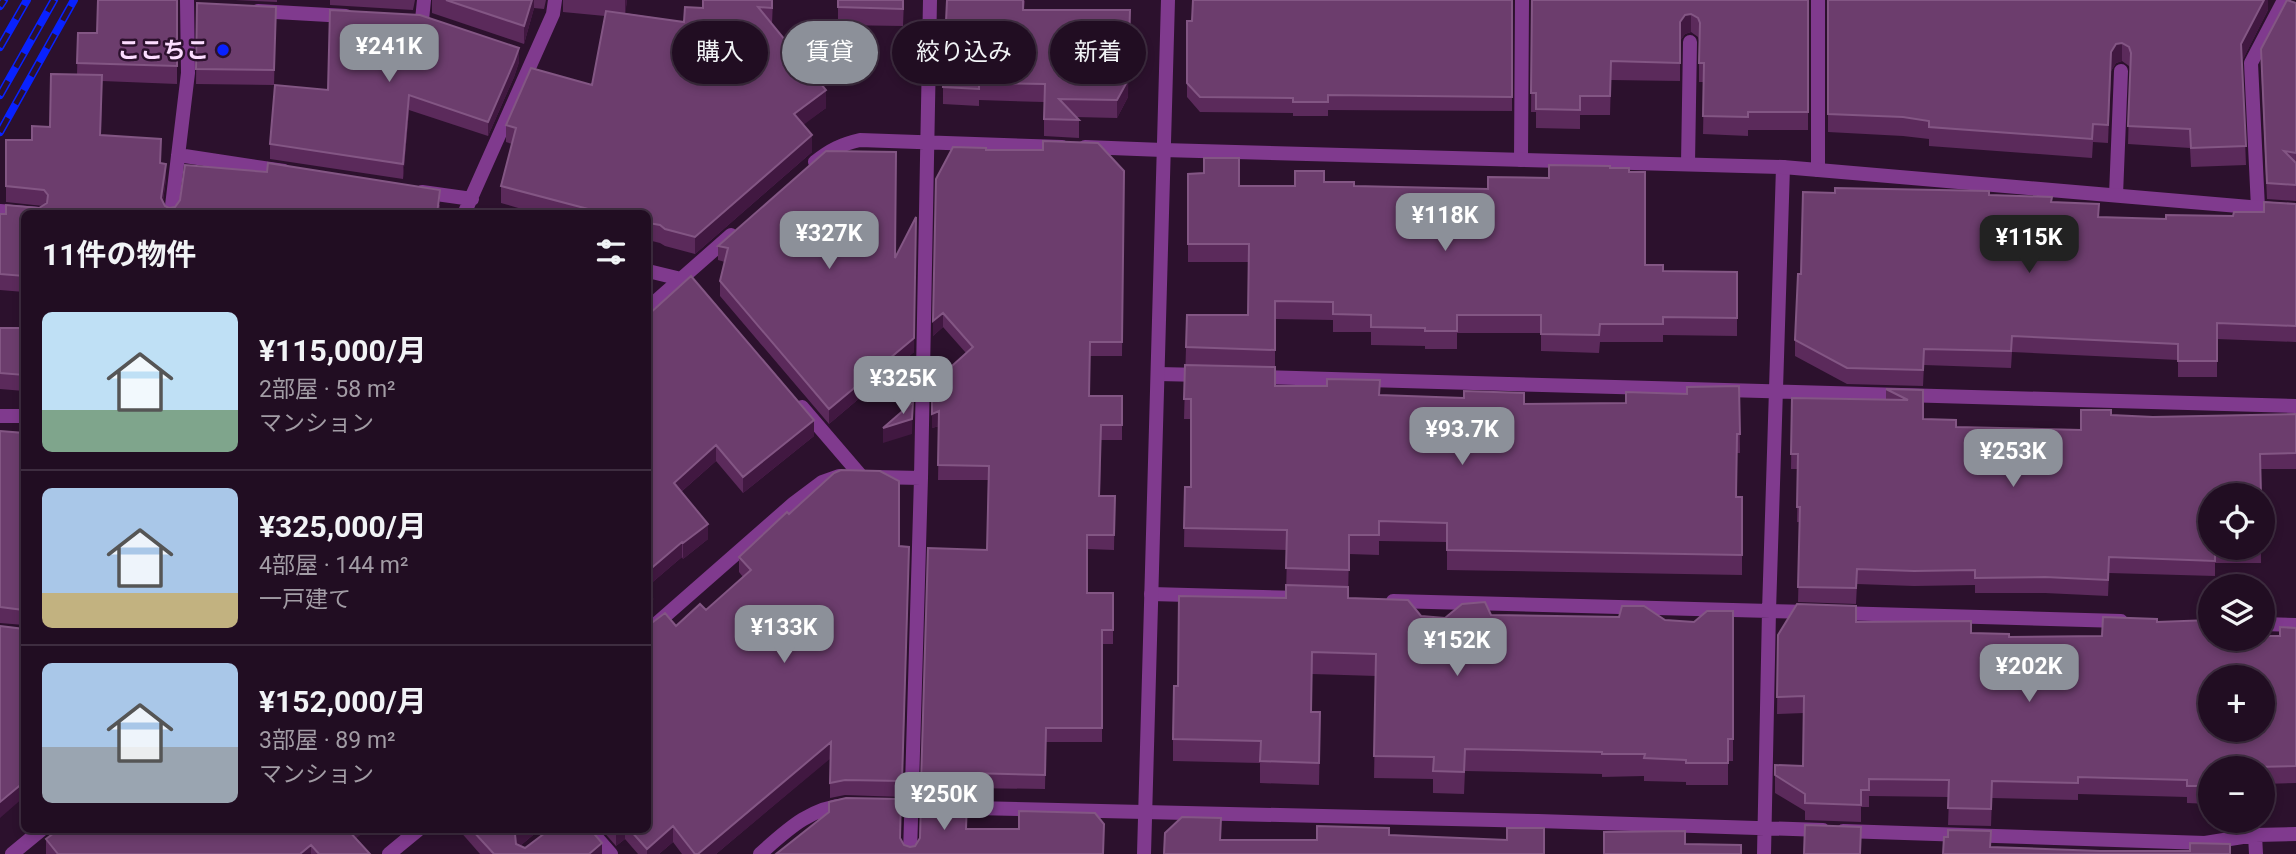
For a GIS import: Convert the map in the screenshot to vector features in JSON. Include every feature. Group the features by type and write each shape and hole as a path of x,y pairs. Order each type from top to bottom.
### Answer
{"street":[{"path":"421,21 424,0"},
{"path":"466,210 528,55 553,14 555,0"},
{"path":"910,854 921,478 930,0"},
{"path":"1144,854 1168,0"},
{"path":"1521,160 1522,0"},
{"path":"1818,0 1818,170"},
{"path":"2258,208 2251,63 2284,0"},
{"path":"171,210 188,73 191,5"},
{"path":"242,10 366,17"},
{"path":"1688,163 1690,42"},
{"path":"2116,195 2121,71"},
{"path":"807,170 831,150 860,140 1783,167 2296,211"},
{"path":"178,155 298,173"},
{"path":"1764,854 1783,167"},
{"path":"405,189 472,200"},
{"path":"0,211 21,213"},
{"path":"651,306 688,278 737,230"},
{"path":"651,272 688,278"},
{"path":"1158,374 1213,376"},
{"path":"1240,376 2296,406"},
{"path":"792,395 862,477"},
{"path":"0,416 21,415"},
{"path":"651,628 794,503 822,482 840,475 921,478"},
{"path":"1151,594 1324,599"},
{"path":"1380,600 2141,621"},
{"path":"2275,624 2296,625"},
{"path":"760,854 793,826 827,807 865,806 1764,828 2205,843 2255,835 2296,834"},
{"path":"12,854 37,833"},
{"path":"389,854 414,833"},
{"path":"593,833 611,854"},
{"path":"2255,835 2256,854"}],"building":[{"path":"98,0 177,0 177,66 77,63 78,33 97,33"},
{"path":"446,0 532,0 524,26"},
{"path":"703,0 772,0 772,8 758,7 782,36 782,84 821,84 826,90 794,114 812,135 695,237 651,224 651,210 592,210 501,186 516,128 506,125 531,68 592,85 606,11 677,21 672,21 672,84 768,84 768,21 684,21 685,7 703,8"},
{"path":"838,0 903,0 903,9 838,7"},
{"path":"947,0 1023,0 1023,10 1130,10 1130,21 1050,21 1050,84 1126,84 1117,100 1059,99 1079,120 1044,119 1045,84 1036,84 1036,21 946,21"},
{"path":"1193,0 1512,0 1512,97 1328,95 1328,102 1293,102 1293,98 1200,97 1187,83 1187,21 1192,21"},
{"path":"1532,0 1808,0 1808,112 1748,112 1748,117 1703,116 1704,63 1699,63 1700,23 1698,18 1691,14 1685,15 1680,22 1680,63 1611,61 1610,96 1580,96 1580,110 1536,109 1536,93 1531,93"},
{"path":"1828,0 2264,0 2241,44 2246,146 2191,148 2190,129 2128,126 2131,53 2129,47 2122,43 2116,44 2111,52 2108,125 2093,124 2092,139 1929,127 1929,121 1903,117 1828,114"},
{"path":"2287,0 2296,3 2296,153 2284,151 2296,163 2296,185 2267,183 2261,49"},
{"path":"197,3 276,7 274,70 196,69"},
{"path":"330,10 420,15 519,48 488,122 409,95 403,164 270,144 275,85 328,90"},
{"path":"51,74 102,75 100,135 161,139 160,163 166,164 161,198 169,208 175,207 180,200 185,165 267,172 268,163 440,190 438,210 21,210 21,276 0,274 0,214 6,214 6,205 39,208 47,203 48,195 44,190 6,186 6,140 32,140 32,126 50,127"},
{"path":"943,84 979,84 979,89 943,87"},
{"path":"1043,141 1098,143 1124,171 1122,342 1090,342 1089,396 1122,396 1122,425 1101,425 1099,496 1115,496 1114,535 1087,535 1087,593 1113,593 1113,630 1102,630 1102,728 1046,728 1045,775 968,773 968,784 921,783 928,548 987,550 989,466 938,465 939,411 932,414 932,384 973,347 943,313 933,321 936,179 953,147 1043,150"},
{"path":"826,151 896,152 895,258 916,217 914,338 829,409 720,281 728,248 718,246"},
{"path":"1204,158 1239,158 1239,186 1295,186 1295,171 1324,171 1324,182 1354,182 1354,186 1488,189 1488,177 1549,178 1549,165 1610,166 1629,168 1629,172 1645,172 1645,265 1663,265 1663,271 1737,272 1737,318 1663,317 1663,324 1600,324 1599,335 1541,334 1541,315 1457,315 1457,331 1425,331 1425,328 1371,327 1371,315 1333,314 1333,302 1275,301 1275,350 1186,347 1187,315 1248,315 1249,244 1188,244 1188,174 1204,173"},
{"path":"1835,188 1989,191 1989,195 2052,197 2051,202 2099,204 2098,217 2166,219 2166,215 2233,216 2234,212 2264,212 2264,202 2296,204 2296,326 2217,323 2217,361 2178,361 2178,344 2012,336 2011,351 1924,349 1923,370 1847,368 1795,340 1798,274 1801,274 1803,192 1835,193"},
{"path":"691,276 814,420 743,477 716,445 674,483 708,524 651,568 651,312"},
{"path":"0,328 21,328 21,375 0,373"},
{"path":"1185,365 1275,367 1275,386 1327,386 1327,379 1380,380 1379,395 1464,398 1464,391 1524,393 1524,404 1626,403 1626,392 1687,394 1687,387 1739,386 1740,434 1737,434 1736,497 1742,497 1742,555 1447,550 1447,523 1379,521 1379,535 1349,535 1349,570 1286,568 1287,530 1184,528 1185,487 1191,487 1191,399 1184,399"},
{"path":"1886,389 1923,390 1923,419 1956,420 1956,427 2081,430 2081,410 2111,410 2111,415 2153,417 2296,414 2296,453 2260,454 2261,483 2198,483 2198,560 2215,561 2109,557 2108,580 1975,578 1975,570 1857,569 1856,588 1798,587 1800,507 1797,507 1798,454 1791,454 1792,398 1908,400"},
{"path":"913,402 912,419 883,428"},
{"path":"0,431 21,433 21,610 0,607"},
{"path":"841,470 880,471 899,481 899,546 909,547 902,781 845,780 830,783 831,742 698,854 695,854 673,826 647,849 633,833 651,833 651,624 665,613 676,626 700,604 706,610 751,570 739,557 834,473"},
{"path":"1286,585 1348,587 1348,598 1408,600 1421,616 1445,618 1462,604 1485,602 1491,615 1619,617 1622,606 1644,606 1665,620 1694,622 1707,611 1733,611 1733,739 1728,739 1728,763 1686,763 1686,760 1644,758 1645,754 1465,749 1464,772 1433,771 1434,757 1374,756 1376,654 1312,652 1311,712 1320,712 1319,763 1260,761 1261,741 1173,739 1174,686 1178,686 1179,596 1286,598"},
{"path":"1797,604 1856,606 1856,622 1971,621 1971,633 2009,634 2009,637 2102,636 2103,617 2157,619 2157,622 2198,620 2198,651 2275,651 2275,636 2280,636 2280,627 2296,628 2296,766 2275,766 2275,756 2198,756 2198,786 2187,786 2187,780 2078,777 2078,783 1992,781 1991,809 1948,808 1949,780 1869,779 1869,790 1861,790 1861,805 1805,803 1805,794 1775,775 1775,765 1803,766 1804,696 1777,697 1778,635"},
{"path":"0,626 21,629 21,784 0,802"},
{"path":"846,798 901,799 900,838 904,845 910,847 915,846 920,838 921,800 967,801 966,829 1019,829 1019,811 1095,813 1104,824 1103,854 776,854 829,812 829,802"},
{"path":"1182,817 1221,818 1220,840 1317,840 1317,826 1389,828 1389,835 1507,840 1507,828 1544,828 1544,854 1164,854 1165,833"},
{"path":"1805,825 1861,827 1860,854 1804,854"},
{"path":"1948,830 1991,831 1990,847 2190,851 2190,843 2230,844 2230,854 1943,854 1944,837 1948,837"},
{"path":"1685,831 1685,844 1741,845 1741,854 1604,854 1604,832"},
{"path":"54,833 351,833 370,854 319,854 311,845 300,854 58,854 46,839"},
{"path":"475,833 516,833 516,844 525,848 545,833 594,833 602,843 589,854 494,854"}],"railway":[{"path":"0,6 4,0"},
{"path":"0,47 27,0"},
{"path":"0,95 54,0"},
{"path":"0,132 74,0"}],"place":[{"name":"ここちこ","path":"223,50"}]}
